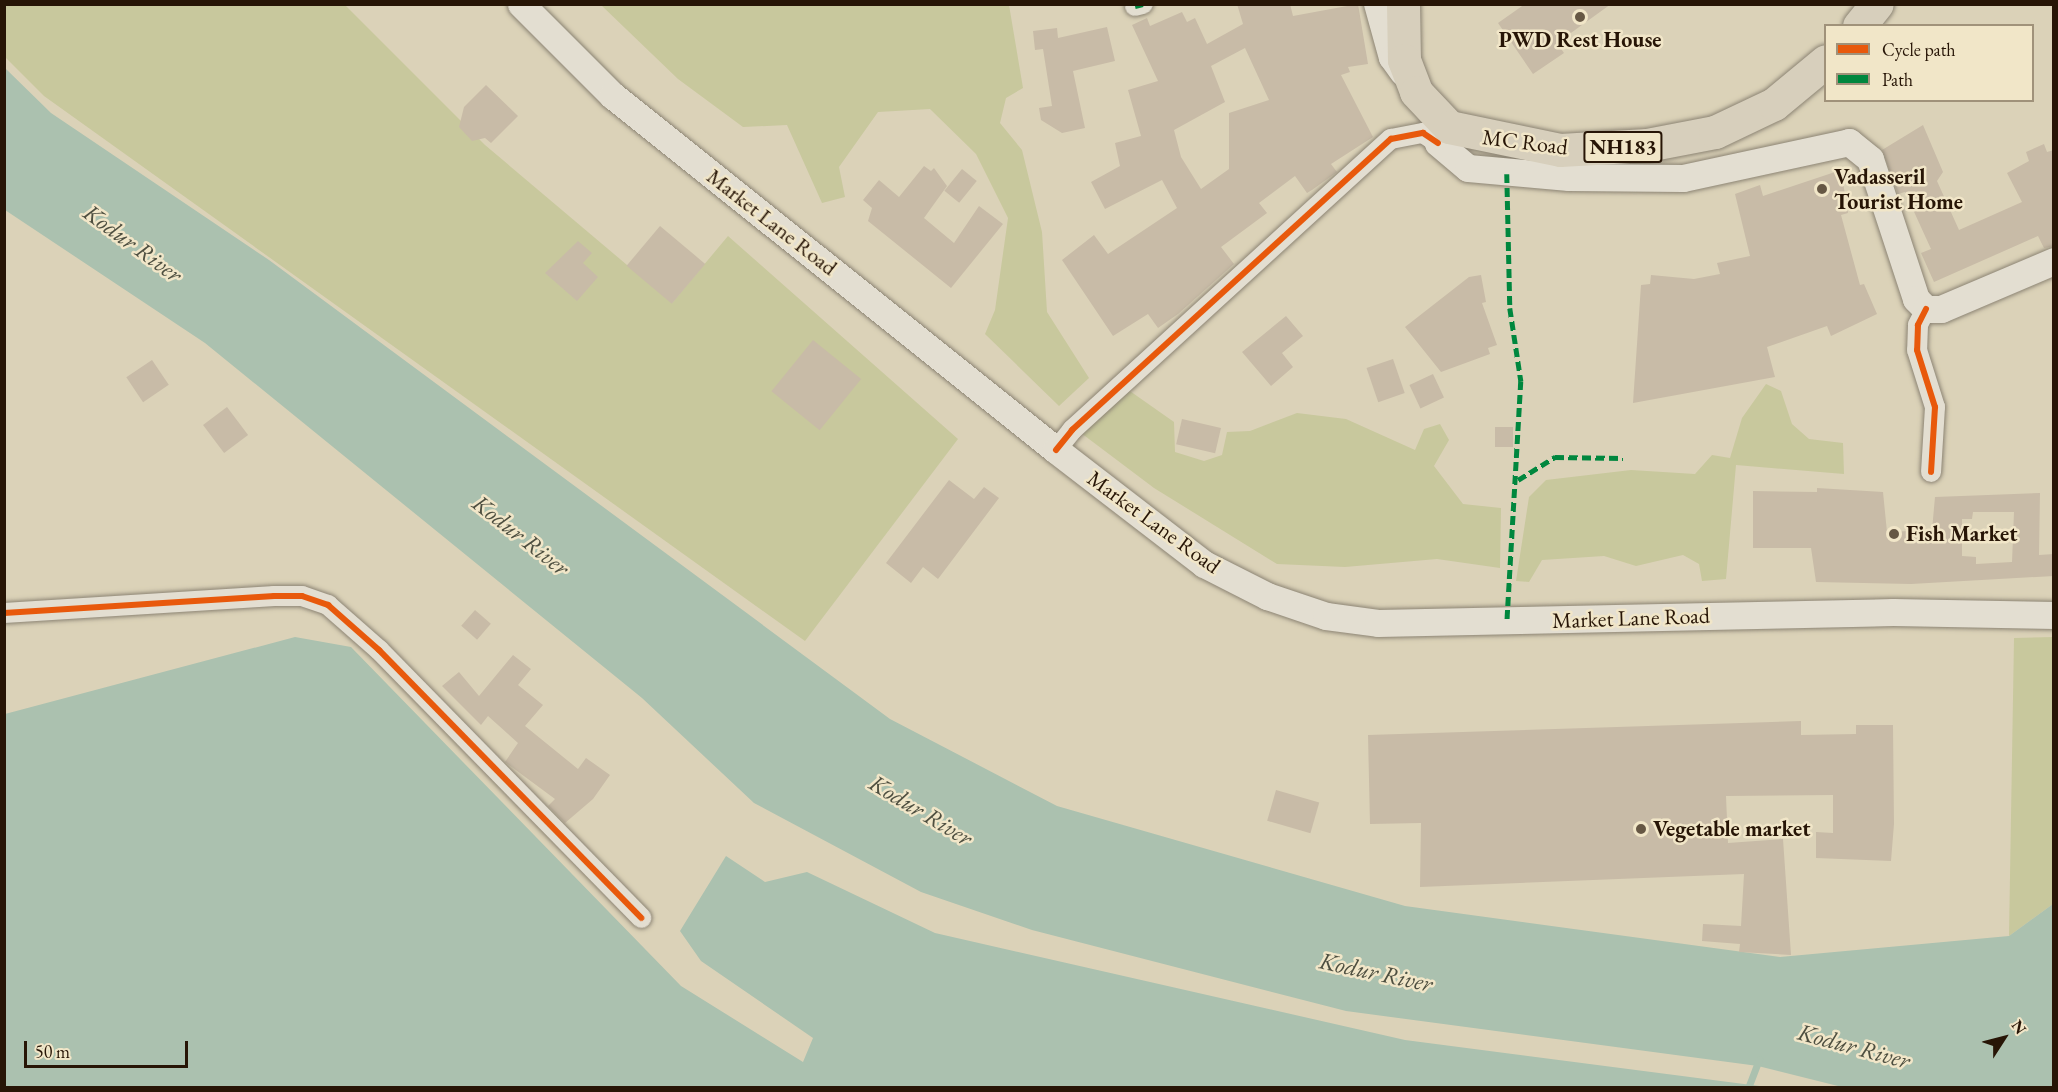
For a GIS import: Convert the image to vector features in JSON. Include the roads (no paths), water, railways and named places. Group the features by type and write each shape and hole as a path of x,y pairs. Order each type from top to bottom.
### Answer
{"highway":[{"path":"1403,4 1404,60 1416,92 1444,135"},
{"path":"1861,24 1877,4"},
{"name":"MC Road","path":"1444,135 1560,150 1687,139 1715,132 1774,104 1824,63"}],"main road":[{"name":"Market Lane Road","path":"521,4 612,95 1056,450 1204,564 1285,603 1352,622 1893,612 2054,615"},
{"path":"1444,135 1468,168 1507,174 1683,178 1849,142 1870,159 1916,299 1926,309 1941,309 2054,261"}],"street":[{"path":"1376,4 1392,58 1416,92"},
{"path":"1056,450 1072,430 1391,139 1423,133 1444,135"},
{"path":"1926,309 1918,326 1917,350 1935,407 1931,472"},
{"path":"4,613 274,596 302,596 328,605 379,650 641,918"}],"water":[{"name":"Kodur River","path":"5,68 51,113 269,260 890,719 1057,806 1405,906 1780,957 2009,936 2053,904 2053,1087 1842,1087 1758,1066 1346,1011 1032,930 921,892 754,803 642,698 205,343 5,210"},
{"path":"295,637 351,647 681,986 803,1062 813,1038 701,961 680,931 726,856 765,882 807,872 935,933 1405,1040 1767,1087 5,1087 5,714"}],"waterway":[{"path":"1748,1088 1759,1059"}],"place":[{"name":"PWD Rest House","path":"1580,17"},
{"name":"Vadasseril Tourist Home","path":"1822,189"},
{"name":"Fish Market","path":"1894,534"},
{"name":"Vegetable market","path":"1641,829"}]}
